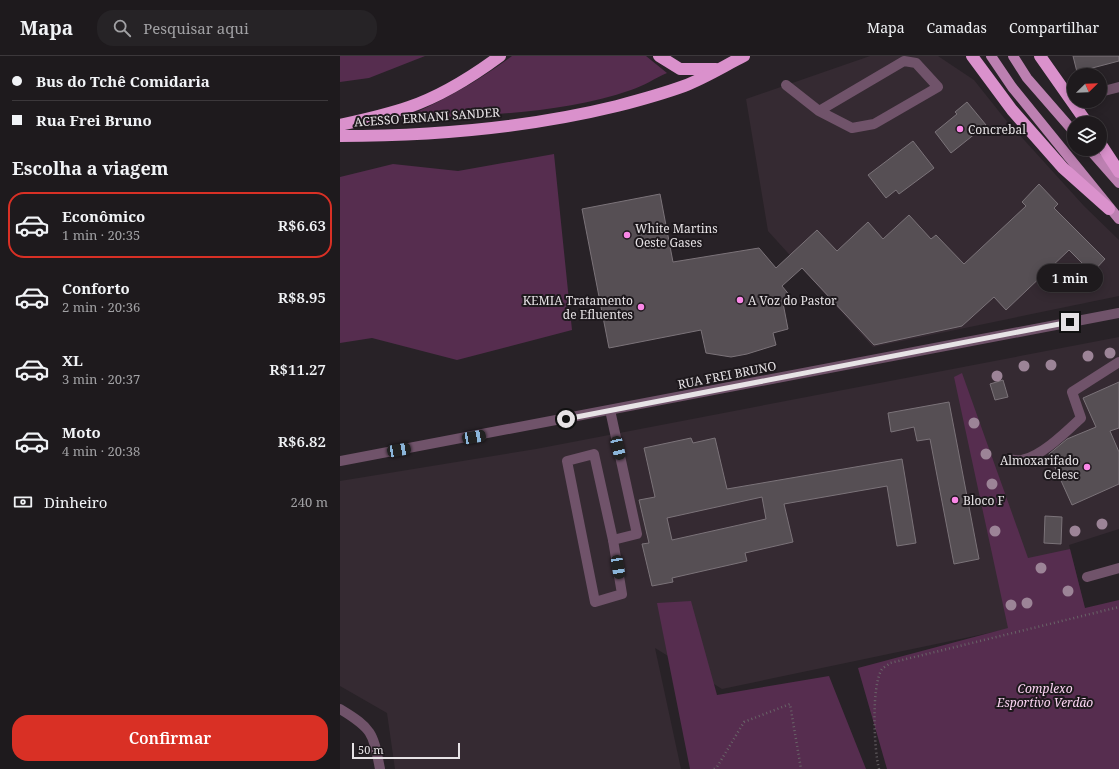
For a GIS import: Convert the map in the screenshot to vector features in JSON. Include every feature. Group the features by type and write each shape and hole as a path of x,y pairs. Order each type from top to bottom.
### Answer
{"highway":[{"name":"ACESSO ERNANI SANDER","path":"340,125 410,107 448,89 500,56"},
{"path":"659,56 680,69 719,69"},
{"name":"ACESSO ERNANI SANDER","path":"340,136 376,136 469,131 558,119 661,94 686,85 744,56"},
{"path":"972,56 1012,110 1063,168 1110,208"},
{"path":"1040,56 1067,92"},
{"path":"1107,154 1119,172"}],"main road":[{"path":"991,56 1012,87 1119,219"},
{"path":"1013,56 1027,78 1067,124"},
{"path":"1095,156 1119,183"}],"street":[{"path":"786,85 819,111 852,128 874,124 938,87 916,63 904,61 819,111"},
{"path":"1107,91 1119,88"},
{"name":"RUA FREI BRUNO","path":"340,461 1119,313"},
{"path":"1010,459 1021,461 1031,457 1057,440 1081,418 1072,392 1119,362"},
{"path":"610,410 637,534 613,540"},
{"path":"594,454 613,540 622,594 595,602 567,461 594,454"},
{"path":"1087,577 1119,568"},
{"path":"340,709 356,718 368,730 374,739 380,769"}],"path":[{"path":"879,769 876,758 875,709 878,681 882,669 890,664 1119,607"},
{"path":"714,769 717,767 744,722 790,704 801,769"}],"shaded area":[{"path":"870,56 938,56 974,80 1005,119 1084,206 1119,240 1119,296 873,347 768,231 746,99"},
{"path":"1119,337 1119,529 1069,545 1085,609 1008,629 722,689 655,648 681,769 395,769 387,713 340,686 340,481 536,449"}],"green space":[{"path":"340,56 425,56 369,78 340,82"},
{"path":"512,56 646,56 667,73 631,90 576,105 487,115 400,119 458,91 485,75"},
{"path":"554,154 572,330 457,360 372,338 340,343 340,177 393,164 458,171"},
{"name":"Complexo Esportivo Verdão","path":"962,373 1028,558 1070,549 1085,608 1119,600 1119,769 887,769 858,668 1008,628 954,377"},
{"path":"691,601 717,695 829,676 866,769 690,769 657,603"}],"building":[{"path":"1073,56 1119,56 1119,61 1092,68 1076,68"},
{"name":"Concrebal","path":"967,102 986,125 951,153 935,132 957,114 955,112"},
{"path":"913,141 934,168 899,194 896,190 886,198 868,175"},
{"path":"1039,184 1058,204 1054,208 1105,259 1092,273 1069,250 1006,310 994,297 962,326 874,345 802,268 782,286 791,297 783,303 788,329 773,333 776,345 747,354 731,357 706,353 701,330 609,348 582,209 660,194 673,262 759,248 776,268 817,230 837,251 868,222 883,239 909,215 931,239 936,235 964,264 1026,206 1022,202"},
{"path":"1003,380 1008,397 995,400 990,384"},
{"path":"1119,382 1119,428 1110,431 1119,452 1119,484 1072,505 1049,454 1067,439 1096,427 1083,398"},
{"name":"Bloco F","path":"949,402 979,559 954,564 930,439 917,441 914,427 891,432 888,413"},
{"path":"691,438 693,443 715,438 727,489 902,459 916,543 897,546 887,486 784,504 793,542 745,553 747,561 672,578 673,582 652,586 642,544 649,543 639,500 655,497 644,448","holes":["762,497 766,519 672,540 667,518"]},
{"path":"1045,516 1062,517 1061,544 1044,543"}],"place":[{"name":"Concrebal","path":"960,129"},
{"name":"White Martins Oeste Gases","path":"627,235"},
{"name":"A Voz do Pastor","path":"740,300"},
{"name":"KEMIA Tratamento de Efluentes","path":"641,307"},
{"name":"Almoxarifado Celesc","path":"1087,467"},
{"name":"Bloco F","path":"955,500"}],"route":[{"path":"566,419 1070,322"}]}
